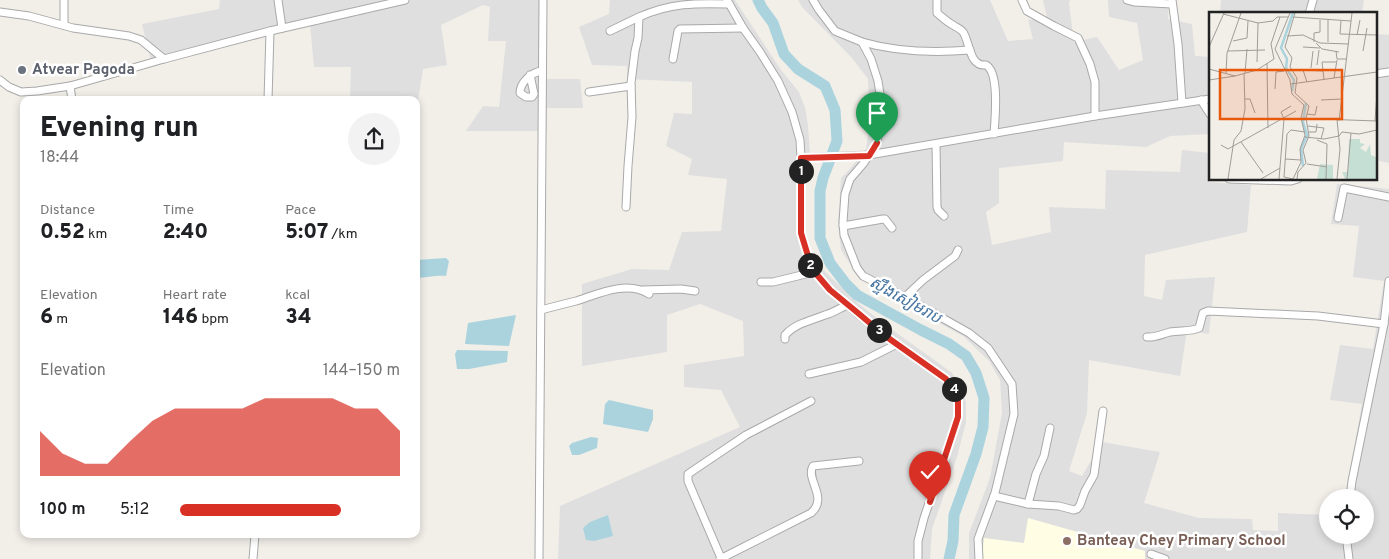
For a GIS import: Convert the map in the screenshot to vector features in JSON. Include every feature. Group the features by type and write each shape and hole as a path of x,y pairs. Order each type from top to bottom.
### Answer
{"street":[{"path":"64,0 64,26"},
{"path":"278,0 282,28"},
{"path":"0,80 9,87 21,92 70,86 270,31 405,0"},
{"path":"539,559 543,0"},
{"path":"813,0 835,30 862,42 885,48 923,52 970,50"},
{"path":"937,0 937,13 964,33 977,64 990,67 995,92 994,134"},
{"path":"1022,0 1027,11 1078,38 1090,64 1095,82 1095,116"},
{"path":"1127,0 1134,2 1172,2 1178,44 1182,103"},
{"path":"610,31 660,8 672,5 728,2 778,81 792,112 800,140 801,233 812,269 830,290 848,305 946,379 954,390 958,403 958,417 918,541 918,559"},
{"path":"0,12 30,16 73,28 130,36 142,40 164,60"},
{"path":"626,207 632,117 631,86 639,17"},
{"path":"673,59 680,29 743,28"},
{"path":"268,96 270,31"},
{"path":"862,42 871,59 878,81 881,114 877,143 865,156 863,164 850,179 845,194 844,235 853,260 864,276 969,333 988,348 1012,384 1014,414 994,496 978,539 979,559"},
{"path":"530,75 542,71"},
{"path":"1376,74 1389,72"},
{"path":"70,86 71,96"},
{"path":"589,92 631,86"},
{"path":"801,158 865,156 1095,116 1209,99"},
{"path":"1201,100 1209,112"},
{"path":"936,144 937,208 944,216"},
{"path":"1260,180 1294,180"},
{"path":"1338,218 1344,188 1389,197"},
{"path":"843,226 885,219 892,228"},
{"path":"905,297 923,280 955,256 958,250"},
{"path":"762,282 773,282 814,272"},
{"path":"1351,489 1384,324 1389,281"},
{"path":"541,310 618,289 635,288 646,292 681,289 695,291"},
{"path":"785,339 785,335 794,327 848,305"},
{"path":"1147,338 1158,337 1176,331 1196,330 1199,328 1203,312 1208,311 1318,316 1384,324"},
{"path":"809,374 861,362 898,344"},
{"path":"811,402 746,435 688,474 688,481 723,558 816,509 818,498 810,471 813,466 859,461"},
{"path":"994,496 1028,504 1077,509 1094,475 1102,411"},
{"path":"1028,504 1036,474 1044,456 1050,428"},
{"path":"253,559 255,538"},
{"path":"1347,544 1349,557"},
{"path":"1151,554 1165,559"}],"shaded area":[{"path":"220,0 547,0 546,79 580,79 583,108 547,108 547,131 466,131 483,106 499,107 506,41 488,41 490,7 483,5 441,25 447,65 423,69 419,96 350,96 351,67 314,67 310,24 151,61 142,24 219,9"},
{"path":"610,0 735,0 781,70 799,92 805,108 810,154 802,187 806,241 818,265 859,304 951,372 961,385 966,402 966,422 957,457 932,529 930,559 558,559 560,506 740,427 721,390 684,387 684,365 744,356 743,321 700,304 667,315 667,352 582,366 582,284 632,269 669,270 682,232 721,231 727,179 688,175 692,159 666,146 674,113 692,114 692,82 627,79 627,66 592,65 579,27 609,14"},
{"path":"798,0 990,0 1008,41 1033,39 1028,20 1047,18 1043,0 1070,0 1074,42 1097,37 1119,70 1143,60 1137,23 1109,17 1108,0 1169,0 1168,19 1192,24 1195,56 1209,57 1209,134 1170,136 1146,147 1064,142 1063,161 999,168 999,203 986,212 992,245 1051,232 1049,207 1105,209 1106,170 1180,172 1182,150 1209,153 1209,182 1251,185 1247,232 1145,255 1144,296 1162,300 1166,280 1215,277 1209,334 1187,330 1180,376 1089,360 1087,413 1069,471 1082,476 1102,442 1160,452 1144,503 1199,518 1252,519 1253,530 1278,531 1278,513 1319,515 1319,544 1374,544 1374,489 1346,489 1362,404 1330,400 1340,345 1373,349 1384,281 1353,277 1359,226 1331,224 1337,184 1389,189 1389,559 969,559 969,533 990,478 1002,413 1000,380 989,361 963,336 917,311 899,295 859,278 841,250 838,224 841,178 866,149 870,119 868,79 852,58 802,7"},
{"path":"1221,0 1364,0 1362,12 1220,12"},
{"path":"1376,34 1389,35 1389,163 1376,160"},
{"name":"Banteay Chey Primary School","path":"1028,518 1145,551 1145,559 982,559 984,538 1024,543"}],"water":[{"path":"446,258 449,261 446,276 420,278 420,260"},
{"path":"516,315 509,346 465,344 468,323"},
{"path":"457,350 508,351 507,362 469,369 457,369 455,354"},
{"path":"609,400 653,410 653,419 648,432 603,424 605,404"},
{"path":"591,437 598,438 597,448 579,455 572,455 569,446 572,443"},
{"path":"608,515 613,536 594,541 586,540 583,528 590,522"}],"waterway":[{"name":"ស្ទឹងសៀមរាប","path":"758,0 773,23 784,54 798,69 825,86 835,110 837,141 820,191 820,238 830,263 857,295 949,344 966,356 976,373 984,398 983,427 976,454 954,515 953,541 949,559"}],"place":[{"name":"Atvear Pagoda","path":"22,70"},
{"name":"Banteay Chey Primary School","path":"1067,541"}],"route":[{"path":"877,143 869,156 801,158 801,233 812,269 830,290 884,335 946,379 958,398 958,417 930,502"}]}
